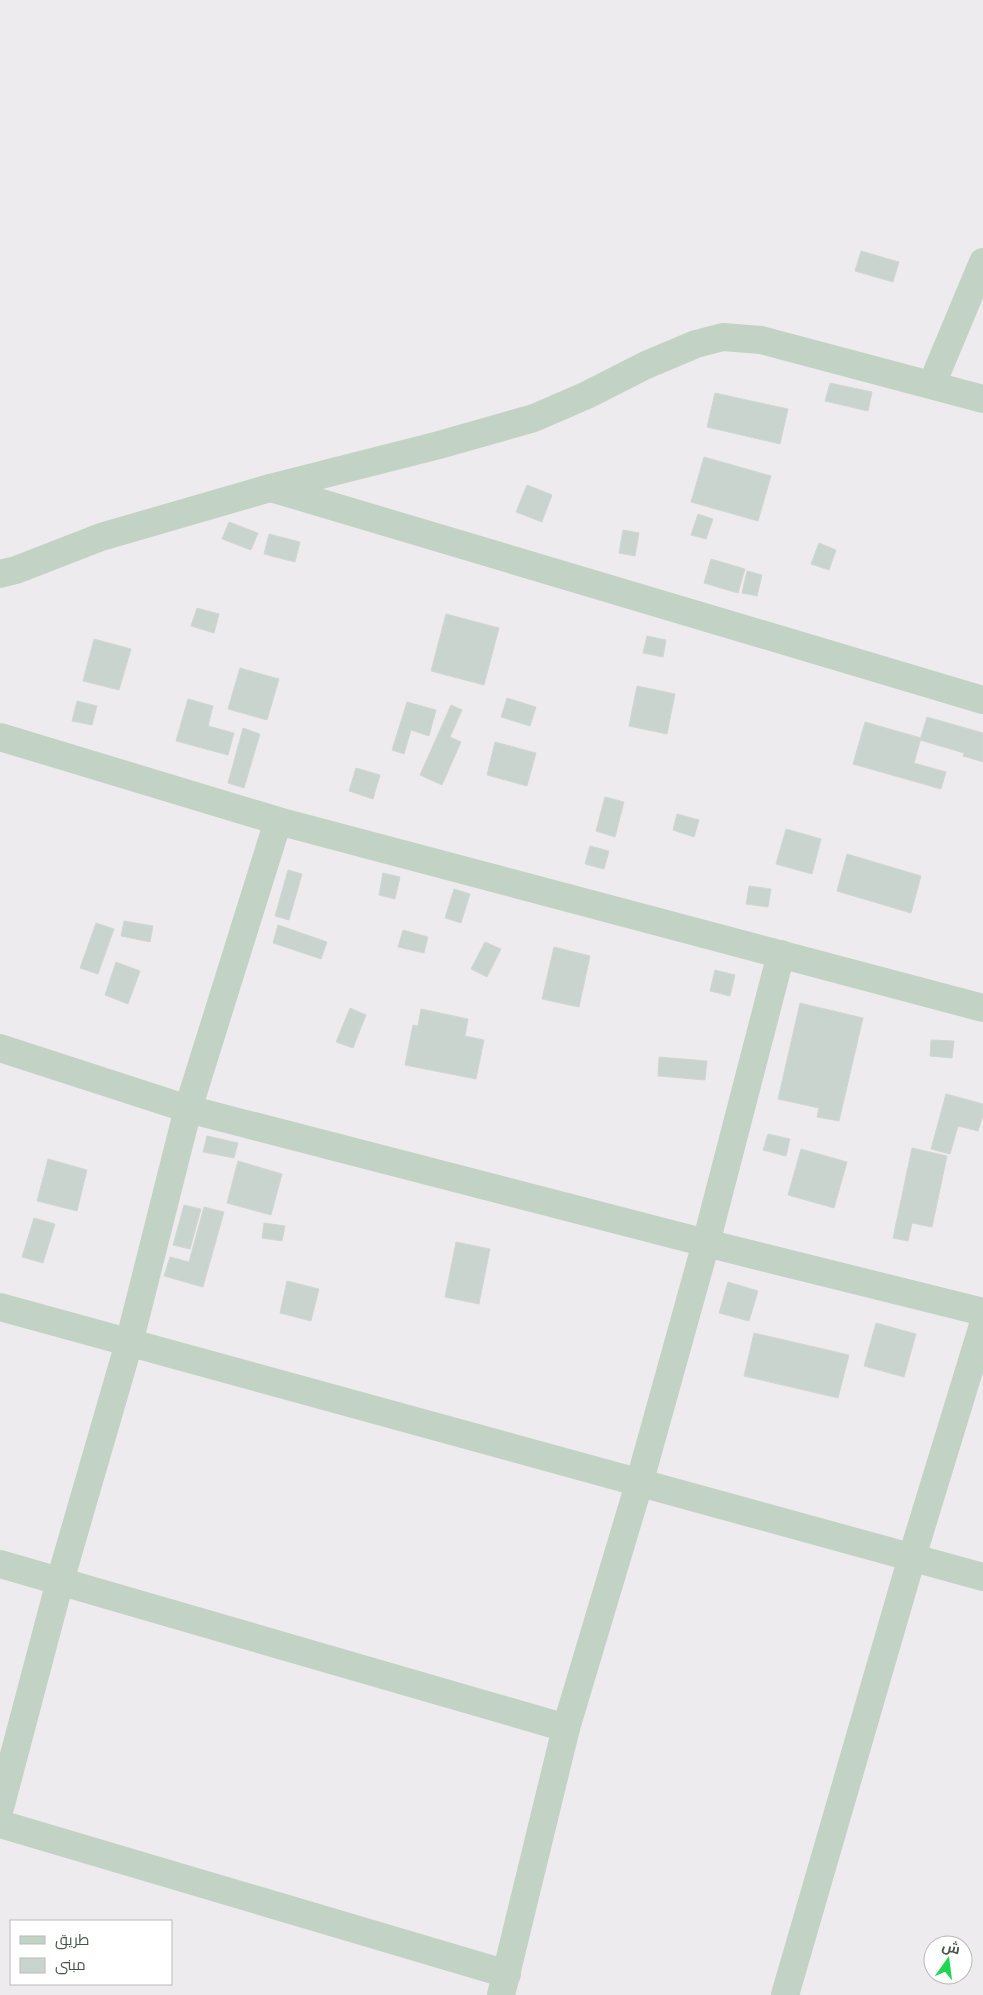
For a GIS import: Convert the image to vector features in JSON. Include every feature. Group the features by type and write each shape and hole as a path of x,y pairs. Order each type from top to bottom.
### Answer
{"street":[{"path":"932,384 983,262"},
{"path":"0,574 16,570 101,537 270,488 439,445 534,418 587,395 646,365 696,344 723,337 761,340 932,384 983,400"},
{"path":"270,488 983,700"},
{"path":"0,737 278,821 983,1008"},
{"path":"0,1808 60,1581 129,1344 188,1109 278,821"},
{"path":"0,1824 504,1984 566,1728 638,1484 706,1243 781,954"},
{"path":"0,1048 188,1109 706,1243 983,1312"},
{"path":"0,1307 638,1484 983,1577"},
{"path":"785,1995 912,1557 983,1325"},
{"path":"0,1564 566,1728"}],"building":[{"path":"861,251 899,262 893,282 855,271"},
{"path":"830,383 872,392 868,411 825,401"},
{"path":"715,393 788,409 780,444 707,427"},
{"path":"704,457 771,476 758,521 691,502"},
{"path":"527,485 552,495 542,522 516,512"},
{"path":"698,514 713,519 706,539 691,535"},
{"path":"229,522 258,533 251,550 222,539"},
{"path":"623,530 639,533 635,556 619,553"},
{"path":"269,534 300,542 295,562 264,554"},
{"path":"819,543 836,550 829,570 811,564"},
{"path":"711,559 745,569 738,593 704,583"},
{"path":"747,571 762,575 757,596 742,593"},
{"path":"197,608 219,614 214,633 191,626"},
{"path":"446,614 499,628 484,685 431,671"},
{"path":"647,636 666,640 663,657 643,653"},
{"path":"94,639 131,649 119,690 83,681"},
{"path":"240,668 279,679 267,720 228,709"},
{"path":"637,686 675,694 667,734 629,726"},
{"path":"507,698 536,707 530,726 501,717"},
{"path":"188,699 213,706 208,726 234,733 228,755 176,741"},
{"path":"77,701 97,706 92,725 72,721"},
{"path":"407,702 436,710 429,736 411,730 404,754 392,750"},
{"path":"451,705 462,710 450,737 461,742 442,785 420,775"},
{"path":"927,717 983,733 983,762 963,756 964,753 920,740"},
{"path":"865,722 921,738 914,763 946,772 941,789 853,764"},
{"path":"243,728 260,734 244,788 228,783"},
{"path":"495,742 536,753 527,786 487,775"},
{"path":"356,768 380,775 373,799 349,791"},
{"path":"605,797 624,802 615,837 596,831"},
{"path":"677,814 699,820 694,837 673,830"},
{"path":"786,829 821,839 812,874 776,864"},
{"path":"590,846 609,851 604,869 585,864"},
{"path":"847,854 921,876 911,913 837,891"},
{"path":"288,870 302,874 289,920 275,916"},
{"path":"383,873 400,877 395,899 379,895"},
{"path":"749,886 771,889 768,907 746,904"},
{"path":"454,889 470,894 461,923 445,918"},
{"path":"124,921 153,926 150,942 121,936"},
{"path":"96,923 114,929 98,974 80,968"},
{"path":"278,925 327,942 321,959 273,943"},
{"path":"403,930 428,937 424,953 398,947"},
{"path":"485,942 501,949 487,977 471,969"},
{"path":"554,947 590,956 579,1007 542,999"},
{"path":"116,962 140,971 128,1004 105,995"},
{"path":"715,970 735,975 730,996 710,991"},
{"path":"800,1003 863,1018 839,1121 817,1117 819,1108 778,1099"},
{"path":"350,1008 366,1015 353,1048 336,1042"},
{"path":"421,1009 468,1019 465,1036 484,1040 476,1079 405,1065 413,1025 418,1026"},
{"path":"931,1040 954,1041 952,1058 930,1056"},
{"path":"659,1057 707,1061 705,1080 658,1076"},
{"path":"946,1094 983,1104 983,1115 978,1131 958,1126 950,1154 931,1149"},
{"path":"768,1134 790,1139 786,1156 763,1150"},
{"path":"207,1136 238,1143 234,1158 203,1152"},
{"path":"912,1148 947,1156 932,1227 912,1223 908,1241 893,1238"},
{"path":"801,1149 847,1162 834,1208 788,1195"},
{"path":"48,1159 87,1170 77,1211 37,1201"},
{"path":"238,1161 282,1174 271,1215 227,1203"},
{"path":"184,1205 201,1209 190,1249 173,1245"},
{"path":"204,1207 224,1212 203,1287 164,1276 170,1257 189,1262"},
{"path":"34,1218 55,1224 43,1263 22,1257"},
{"path":"264,1223 285,1226 282,1241 262,1238"},
{"path":"456,1242 490,1249 479,1304 445,1297"},
{"path":"287,1281 319,1289 311,1321 280,1313"},
{"path":"728,1282 758,1291 749,1321 719,1313"},
{"path":"876,1323 916,1334 904,1377 864,1366"},
{"path":"754,1333 849,1355 838,1398 744,1376"}]}
